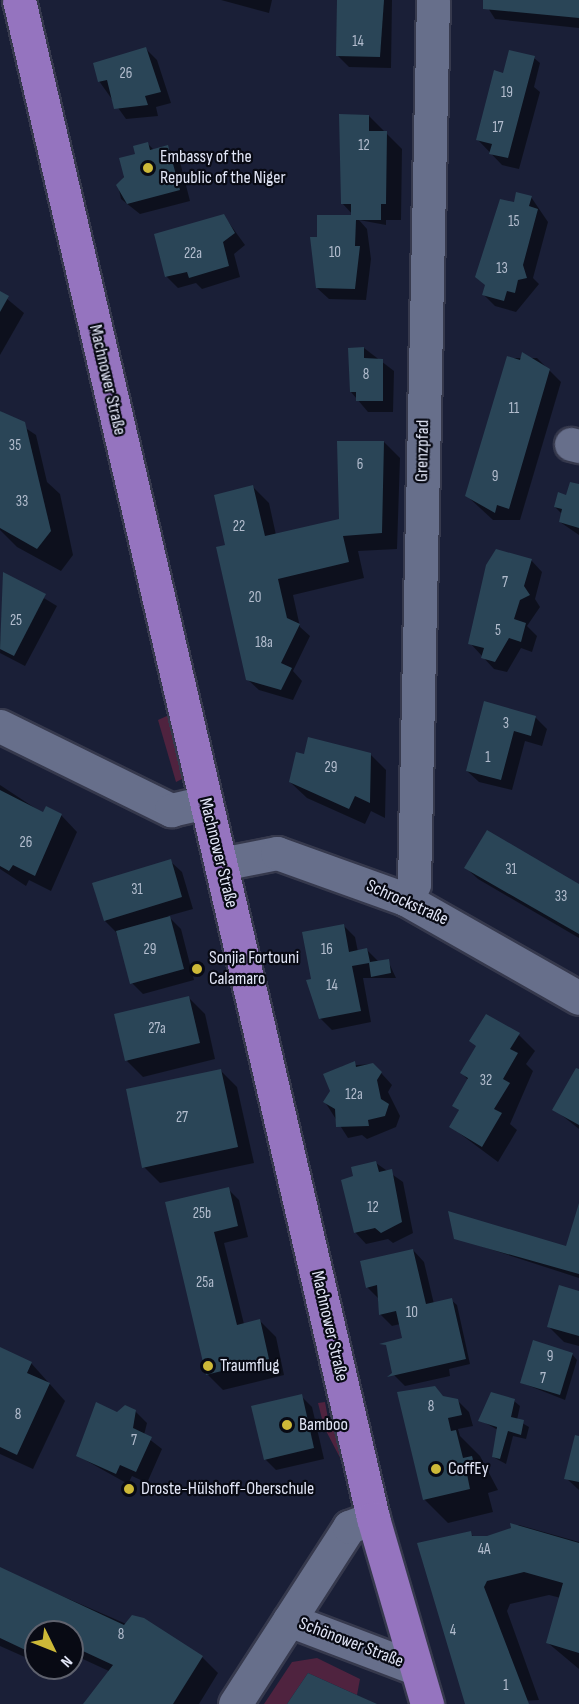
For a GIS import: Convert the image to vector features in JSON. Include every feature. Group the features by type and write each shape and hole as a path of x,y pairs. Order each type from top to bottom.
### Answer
{"main road":[{"name":"Machnower Straße","path":"19,0 373,1518 413,1667 427,1704"}],"street":[{"name":"Grenzpfad","path":"405,899 414,884 433,0"},
{"path":"0,726 171,810 205,802"},
{"name":"Schrockstraße","path":"221,864 277,853 405,899 579,998"},
{"name":"Schönower Straße","path":"235,1704 350,1527 373,1518"},
{"name":"Schönower Straße","path":"289,1620 413,1667"}],"shaded area":[{"path":"169,715 184,778 176,782 158,720"},
{"path":"325,1402 330,1429 341,1436 349,1475 324,1427 318,1403"},
{"path":"317,1658 360,1679 357,1695 308,1673 287,1704 264,1704 292,1662"}],"building":[{"path":"337,0 384,0 380,57 336,56"},
{"path":"483,0 579,0 579,18 483,9"},
{"path":"146,47 161,92 145,96 148,105 114,109 107,80 98,82 93,63"},
{"path":"509,50 535,56 508,158 489,154 492,144 476,140 494,70 503,73"},
{"path":"339,114 369,115 369,131 387,131 386,204 381,204 381,220 356,220 355,246 360,246 355,289 316,288 310,237 317,237 317,215 351,215 351,204 341,204"},
{"name":"Embassy of the Republic of the Niger","path":"148,142 150,150 168,145 180,190 127,204 116,185 124,177 119,158 135,154 133,146"},
{"path":"516,192 532,196 529,206 538,209 523,265 527,278 518,280 515,293 507,291 504,301 482,295 485,285 475,277 500,199 514,202"},
{"path":"224,214 235,233 223,242 229,266 189,278 187,272 165,277 154,234"},
{"path":"0,291 9,296 0,312"},
{"path":"364,347 364,358 383,359 383,401 356,401 356,392 350,392 348,348"},
{"path":"522,352 550,369 509,509 497,505 495,513 465,496 507,356 520,360"},
{"path":"0,411 25,422 51,531 37,549 0,528"},
{"path":"337,441 384,441 382,533 343,536 349,562 278,579 287,618 300,624 281,663 292,668 281,690 246,680 216,547 225,545 214,495 253,485 265,536 339,519"},
{"path":"570,482 579,484 579,528 559,522 562,509 554,507 558,492 566,495"},
{"path":"496,549 532,559 524,586 530,595 520,600 514,619 526,623 521,642 509,638 495,662 481,658 484,648 468,644 486,565"},
{"path":"3,572 46,594 14,656 0,649"},
{"path":"484,701 536,716 531,736 514,731 501,780 466,771"},
{"path":"308,737 371,753 370,803 355,796 349,809 289,782 296,752 304,754"},
{"path":"0,790 43,812 46,806 62,814 35,876 13,865 9,871 0,866"},
{"path":"487,830 579,884 579,934 464,868"},
{"path":"171,859 182,897 104,921 92,883"},
{"path":"170,916 184,969 130,984 116,931"},
{"path":"344,924 349,952 367,948 370,962 389,959 391,973 371,977 369,963 352,966 361,1011 319,1019 306,980 311,979 302,932"},
{"path":"189,996 200,1043 125,1061 114,1014"},
{"path":"486,1014 520,1033 510,1049 518,1053 503,1079 510,1083 494,1109 502,1113 482,1147 449,1127 459,1110 452,1106 468,1078 460,1073 476,1046 469,1041"},
{"path":"355,1061 356,1067 373,1063 382,1072 377,1080 381,1099 389,1104 385,1116 368,1120 369,1126 336,1127 335,1109 323,1102 330,1091 323,1074"},
{"path":"576,1068 579,1069 579,1125 552,1110"},
{"path":"221,1069 238,1147 142,1168 126,1089"},
{"path":"376,1161 379,1172 392,1169 402,1222 381,1233 375,1228 354,1233 341,1180 353,1176 351,1167"},
{"path":"229,1187 238,1226 214,1232 237,1325 260,1319 269,1359 206,1375 165,1202"},
{"path":"579,1203 579,1274 454,1239 448,1211 566,1246"},
{"path":"413,1249 426,1304 452,1298 466,1359 387,1377 392,1373 386,1345 379,1344 402,1338 396,1311 379,1315 377,1285 366,1288 360,1261"},
{"path":"559,1285 579,1291 579,1336 547,1327"},
{"path":"533,1340 573,1353 560,1395 520,1383"},
{"path":"0,1347 32,1362 27,1373 50,1383 17,1455 0,1447"},
{"path":"435,1386 443,1396 458,1399 462,1415 448,1418 451,1431 456,1430 463,1458 472,1456 475,1467 466,1469 470,1489 423,1500 397,1392"},
{"path":"491,1392 515,1399 511,1417 524,1420 521,1435 508,1431 500,1459 492,1457 497,1427 478,1421"},
{"path":"302,1394 314,1448 264,1460 251,1406"},
{"path":"96,1402 117,1412 125,1405 136,1410 133,1428 152,1437 136,1472 120,1465 116,1474 76,1456"},
{"path":"575,1435 579,1436 579,1482 564,1479"},
{"path":"510,1523 579,1543 579,1653 546,1643 563,1583 524,1572 487,1581 484,1587 529,1704 465,1704 417,1543 471,1531 472,1536 487,1536 511,1528"},
{"path":"0,1567 124,1625 132,1615 144,1618 203,1656 173,1704 83,1704 113,1665 84,1652 84,1620 24,1620 24,1649 0,1638"},
{"path":"308,1673 359,1696 377,1704 287,1704"}],"place":[{"name":"Embassy of the Republic of the Niger","path":"148,168"},
{"name":"Sonjia Fortouni Calamaro","path":"197,969"},
{"name":"Traumflug","path":"208,1366"},
{"name":"Bamboo","path":"287,1425"},
{"name":"CoffEy","path":"436,1469"},
{"name":"Droste-Hülshoff-Oberschule","path":"129,1489"}]}
